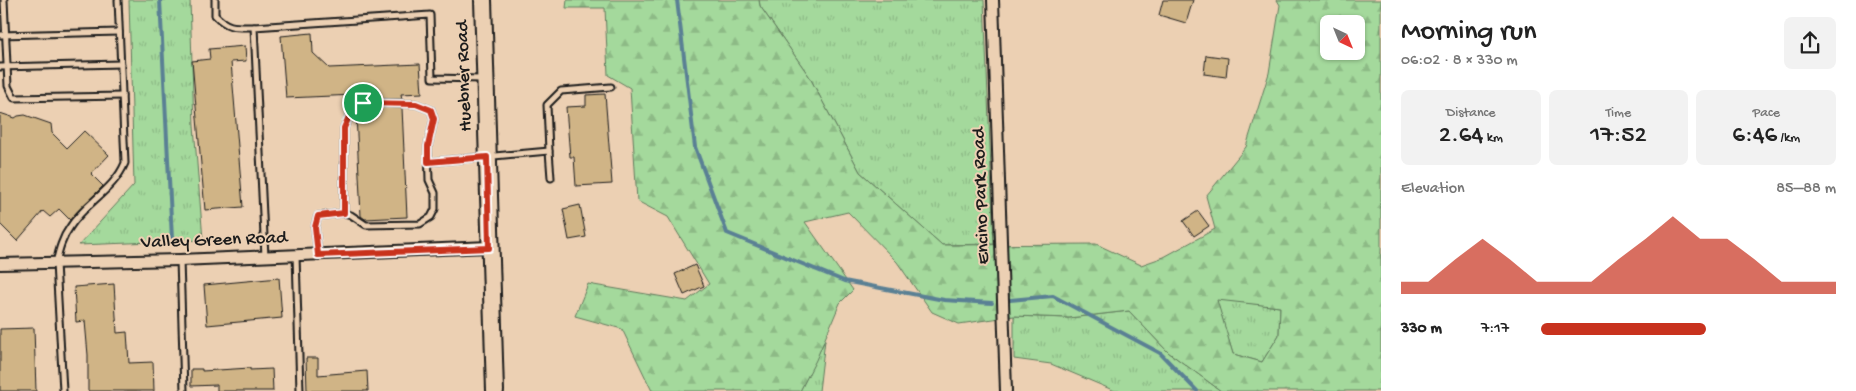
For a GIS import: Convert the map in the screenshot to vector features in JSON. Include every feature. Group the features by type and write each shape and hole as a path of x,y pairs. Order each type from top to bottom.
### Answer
{"main road":[{"name":"Huebner Road","path":"483,0 489,248 495,391"}],"street":[{"name":"Encino Park Road","path":"993,0 1006,391"},
{"name":"Valley Green Road","path":"0,264 180,260 489,248"}],"lane":[{"path":"4,0 3,35 8,86 14,98 122,96"},
{"path":"62,391 56,263 61,244 70,226 120,175 125,163 118,0"},
{"path":"215,0 216,15 222,22 233,28 430,15 432,78 485,79"},
{"path":"254,27 266,257"},
{"path":"3,35 119,32"},
{"path":"0,67 121,64"},
{"path":"551,178 547,105 561,91 611,87"},
{"path":"318,255 315,227 318,216 344,213 351,215 366,225 420,224 431,217 436,208 435,193 429,180 428,162 428,146 434,119 431,110 416,104 363,103 351,112 344,128 344,213"},
{"path":"428,162 549,151"},
{"path":"296,255 300,391"},
{"path":"180,260 184,391"}],"green space":[{"path":"129,0 190,0 194,126 203,240 79,245 134,185"},
{"path":"567,0 759,0 760,6 809,76 860,172 942,245 1096,244 1141,265 1164,257 1215,229 1206,196 1246,147 1269,73 1280,5 1277,0 1381,0 1381,391 1221,391 1168,352 1129,311 1069,318 1014,316 959,324 932,312 897,262 848,212 805,222 853,290 840,303 816,360 800,391 652,391 622,329 575,316 588,284 687,301 709,284 668,217 637,201 630,88 608,75 605,8 566,8","holes":["1217,300 1280,307 1279,335 1262,362 1233,354"]},
{"path":"759,0 984,0 994,244 942,245 860,172 809,76 760,6"},
{"path":"1216,299 1280,307 1279,335 1262,362 1233,354"},
{"path":"1129,311 1168,352 1221,391 1115,391 1051,364 1014,359 1014,316 1069,318"},
{"path":"825,340 819,391 800,391"}],"building":[{"path":"1163,0 1193,0 1186,23 1159,15"},
{"path":"312,33 313,53 329,68 420,64 422,93 401,94 402,99 362,99 356,103 355,95 286,98 281,36"},
{"path":"245,46 246,61 231,62 243,207 205,210 192,61 210,59 209,49"},
{"path":"1206,55 1228,58 1226,77 1204,74"},
{"path":"605,94 612,184 576,186 574,157 570,157 566,107 586,106 586,95"},
{"path":"364,107 402,108 407,217 365,219 361,216 356,114"},
{"path":"0,113 15,118 25,115 51,124 52,133 67,148 84,131 109,155 91,174 103,186 70,220 59,209 50,217 43,211 17,241 0,224"},
{"path":"580,205 586,237 569,240 563,209"},
{"path":"1198,211 1209,226 1194,236 1183,221"},
{"path":"695,265 704,286 684,295 675,274"},
{"path":"279,278 282,318 207,325 204,285"},
{"path":"114,284 117,333 127,332 129,363 153,362 154,391 88,391 88,355 85,321 76,322 74,287"},
{"path":"34,328 36,391 0,391 0,329"},
{"path":"306,358 318,358 318,375 367,371 368,391 307,391"},
{"path":"250,368 250,370 272,369 273,391 217,391 217,385 191,386 191,369 202,369 202,371"}],"waterway":[{"path":"160,0 172,239"},
{"path":"677,0 695,147 727,233 844,281 944,300 992,303"},
{"path":"1010,300 1053,296 1160,353 1197,391"}],"route":[{"path":"363,103 416,104 431,110 434,119 428,146 428,162 487,157 489,248 318,255 315,227 318,216 344,213 344,128 351,112 363,103"}]}
